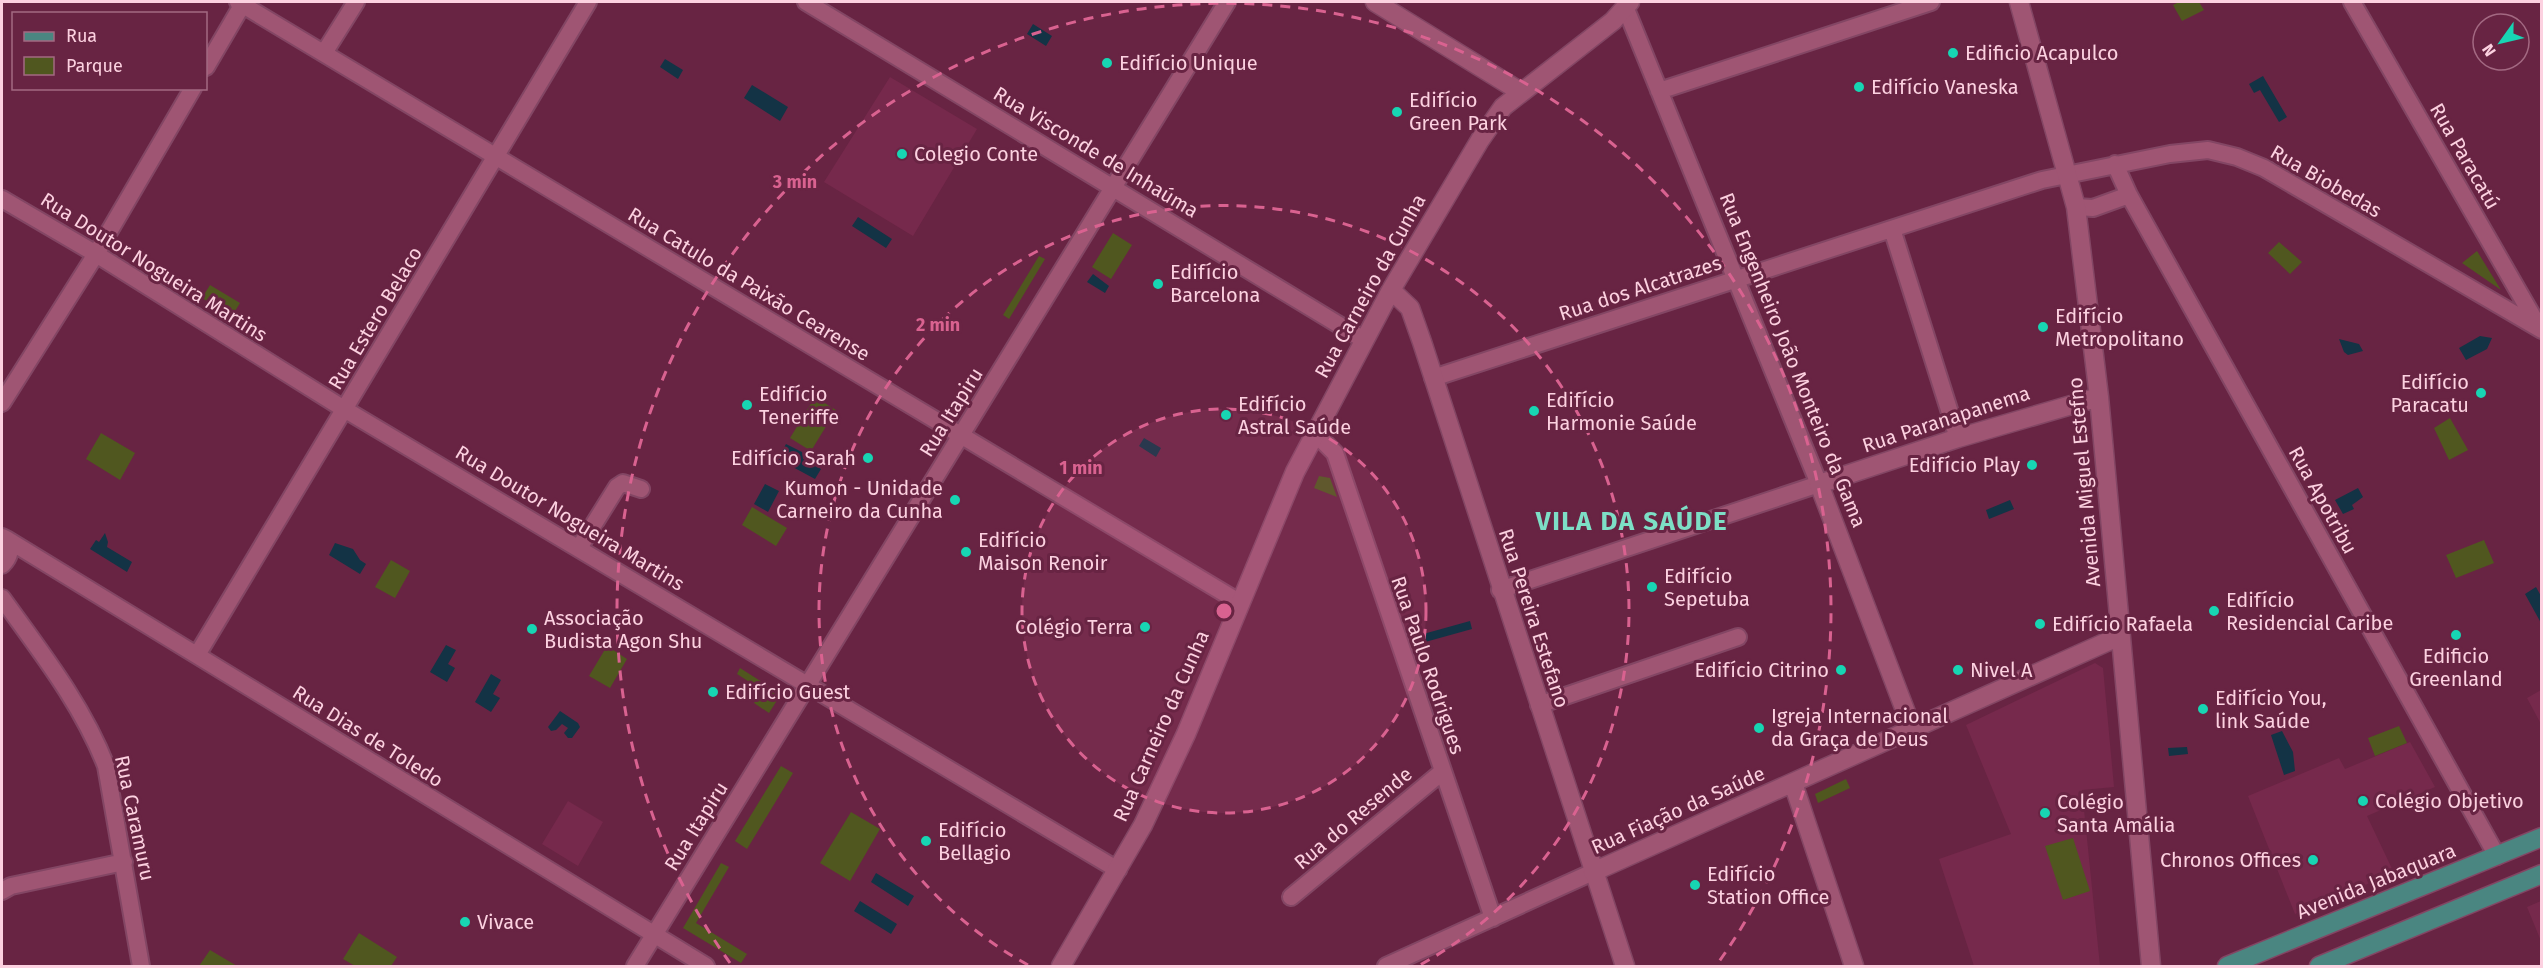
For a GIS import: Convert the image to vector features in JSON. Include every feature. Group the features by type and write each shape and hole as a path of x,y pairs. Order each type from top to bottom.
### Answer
{"main road":[{"name":"Avenida Jabaquara","path":"2227,966 2541,837"},
{"path":"2319,966 2541,874"}],"street":[{"path":"207,65 241,2"},
{"name":"Rua Catulo da Paixão Cearense","path":"241,2 961,437 1239,602"},
{"path":"324,53 356,2"},
{"name":"Rua Estero Belaco","path":"197,655 588,2"},
{"name":"Rua Visconde de Inhaúma","path":"806,2 1364,340"},
{"name":"Rua Itapiru","path":"635,966 1227,2"},
{"path":"1375,2 1521,92"},
{"path":"1659,90 1931,2"},
{"name":"Avenida Miguel Estefno","path":"2019,2 2076,207 2099,397 2151,966"},
{"name":"Rua Paracatú","path":"2352,2 2541,330"},
{"name":"Rua Carneiro da Cunha","path":"1061,966 1118,870 1186,734 1239,602 1314,432 1391,290 1480,140 1503,107 1628,5"},
{"name":"Rua Engenheiro João Monteiro da Gama","path":"1628,5 1659,90 1819,484 1913,731"},
{"path":"2,403 96,254 192,90"},
{"name":"Rua Biobedas","path":"2067,174 2170,154 2208,150 2237,157 2264,168 2541,330"},
{"name":"Rua Apotribu","path":"2115,164 2129,195 2497,856"},
{"name":"Rua dos Alcatrazes","path":"1433,378 2067,174"},
{"path":"2076,207 2093,208 2129,195"},
{"name":"Rua Doutor Nogueira Martins","path":"2,199 96,254 344,410 1118,870"},
{"path":"1892,229 1958,438"},
{"name":"Rua Pereira Estefano","path":"1391,290 1410,308 1500,590 1625,966"},
{"name":"Rua Paranapanema","path":"1500,590 1958,438 2099,397"},
{"name":"Rua Paulo Rodrigues","path":"1314,432 1335,453 1493,918"},
{"path":"579,548 617,487 623,483 641,489"},
{"path":"2,566 8,558 10,549 4,538"},
{"name":"Rua Dias de Toledo","path":"4,538 653,936 706,966"},
{"name":"Rua Caramuru","path":"2,598 52,669 97,744 106,766 141,966"},
{"name":"Rua Fiação da Saúde","path":"1386,966 2120,636"},
{"path":"1539,705 1738,637"},
{"name":"Rua do Resende","path":"1291,897 1442,772"},
{"path":"1793,783 1854,966"},
{"path":"2,891 11,886 124,862"}],"shaded area":[{"name":"Colegio Conte","path":"890,77 977,129 913,236 824,182"},
{"name":"Colégio Santa Amália","path":"2095,663 2103,668 2114,787 2082,790 2100,966 1974,966 1939,859 2011,834 1966,725"},
{"path":"2541,690 2541,724 2527,698"},
{"path":"2410,742 2435,787 2367,816 2394,873 2295,914 2248,796 2339,758 2345,769"},
{"path":"568,801 603,822 578,866 542,844"},
{"path":"2541,901 2541,941 2527,907"}],"green space":[{"path":"2179,2 2199,2 2204,10 2182,21 2173,5"},
{"path":"1113,233 1132,245 1111,279 1092,267"},
{"path":"2279,242 2302,262 2290,274 2268,253"},
{"path":"2477,251 2501,290 2462,263"},
{"path":"1039,256 1045,259 1009,319 1003,315"},
{"path":"210,285 240,303 232,316 202,298"},
{"path":"815,397 836,410 811,451 790,438"},
{"path":"2450,418 2468,450 2449,460 2434,428"},
{"path":"101,433 135,453 120,480 86,459"},
{"path":"1319,476 1330,478 1337,497 1314,488"},
{"path":"752,507 787,528 776,546 742,525"},
{"path":"2484,540 2494,563 2456,578 2446,555"},
{"path":"391,560 410,571 395,598 375,587"},
{"path":"607,646 627,659 610,688 589,676"},
{"path":"740,668 781,694 769,713 754,703 762,690 737,674"},
{"path":"2399,726 2407,743 2375,756 2368,738"},
{"path":"781,766 793,773 747,849 735,841"},
{"path":"1846,779 1850,788 1818,803 1815,794"},
{"path":"851,812 880,829 850,881 820,863"},
{"path":"2073,838 2090,891 2063,900 2045,846"},
{"path":"721,863 729,867 696,923 747,954 741,963 683,928"},
{"path":"359,933 397,957 391,966 355,966 343,959"},
{"path":"210,950 237,966 199,966"}],"water":[{"path":"1033,24 1052,36 1046,46 1027,34"},
{"path":"665,59 683,70 678,79 660,67"},
{"path":"2263,76 2287,117 2279,122 2260,90 2254,93 2249,84"},
{"path":"752,85 788,107 780,121 744,98"},
{"path":"858,217 892,239 886,248 852,226"},
{"path":"1093,274 1109,286 1105,293 1087,282"},
{"path":"2480,336 2492,338 2487,349 2466,360 2459,348"},
{"path":"2339,339 2359,344 2363,351 2348,355 2344,352"},
{"path":"1144,438 1161,448 1156,457 1139,446"},
{"path":"786,444 802,452 803,459 821,469 815,479 778,459"},
{"path":"765,484 779,491 768,512 754,504"},
{"path":"2358,488 2363,497 2352,505 2354,509 2343,514 2335,500"},
{"path":"2010,500 2014,509 1989,519 1986,510"},
{"path":"105,533 107,547 132,562 127,572 90,549"},
{"path":"335,543 353,549 360,560 366,564 360,574 329,555"},
{"path":"2536,587 2541,596 2541,623 2525,594"},
{"path":"1470,621 1472,629 1418,644 1416,636"},
{"path":"446,645 456,650 448,664 455,668 447,682 430,672"},
{"path":"491,674 501,680 493,694 500,698 491,712 475,702"},
{"path":"560,711 578,723 580,727 572,738 568,738 564,733 568,728 562,724 556,730 551,731 548,727"},
{"path":"2282,731 2293,752 2295,771 2284,775 2271,735"},
{"path":"2187,747 2188,754 2169,756 2168,748"},
{"path":"876,873 914,896 908,906 871,882"},
{"path":"860,901 897,924 891,934 854,911"}],"place":[{"name":"Edificio Acapulco","path":"1953,53"},
{"name":"Edifício Unique","path":"1107,63"},
{"name":"Edifício Vaneska","path":"1859,87"},
{"name":"Edifício Green Park","path":"1397,112"},
{"name":"Colegio Conte","path":"902,154"},
{"name":"Edifício Barcelona","path":"1158,284"},
{"name":"Edifício Metropolitano","path":"2043,327"},
{"name":"Edifício Paracatu","path":"2481,393"},
{"name":"Edifício Teneriffe","path":"747,405"},
{"name":"Edifício Harmonie Saúde","path":"1534,411"},
{"name":"Edifício Astral Saúde","path":"1226,415"},
{"name":"Edifício Sarah","path":"868,458"},
{"name":"Edifício Play","path":"2032,465"},
{"name":"Kumon - Unidade Carneiro da Cunha","path":"955,500"},
{"name":"Edifício Maison Renoir","path":"966,552"},
{"name":"Edifício Sepetuba","path":"1652,587"},
{"name":"Edifício Residencial Caribe","path":"2214,611"},
{"name":"Edifício Rafaela","path":"2040,624"},
{"name":"Colégio Terra","path":"1145,627"},
{"name":"Associação Budista Agon Shu","path":"532,629"},
{"name":"Edificio Greenland","path":"2456,635"},
{"name":"Edifício Citrino","path":"1841,670"},
{"name":"Nivel A","path":"1958,670"},
{"name":"Edifício Guest","path":"713,692"},
{"name":"Edifício You, link Saúde","path":"2203,709"},
{"name":"Igreja Internacional da Graça de Deus","path":"1759,728"},
{"name":"Colégio Objetivo","path":"2363,801"},
{"name":"Colégio Santa Amália","path":"2045,813"},
{"name":"Edifício Bellagio","path":"926,841"},
{"name":"Chronos Offices","path":"2313,860"},
{"name":"Edifício Station Office","path":"1695,885"},
{"name":"Vivace","path":"465,922"}],"district":[{"name":"VILA DA SAÚDE","path":"1632,521"}]}
